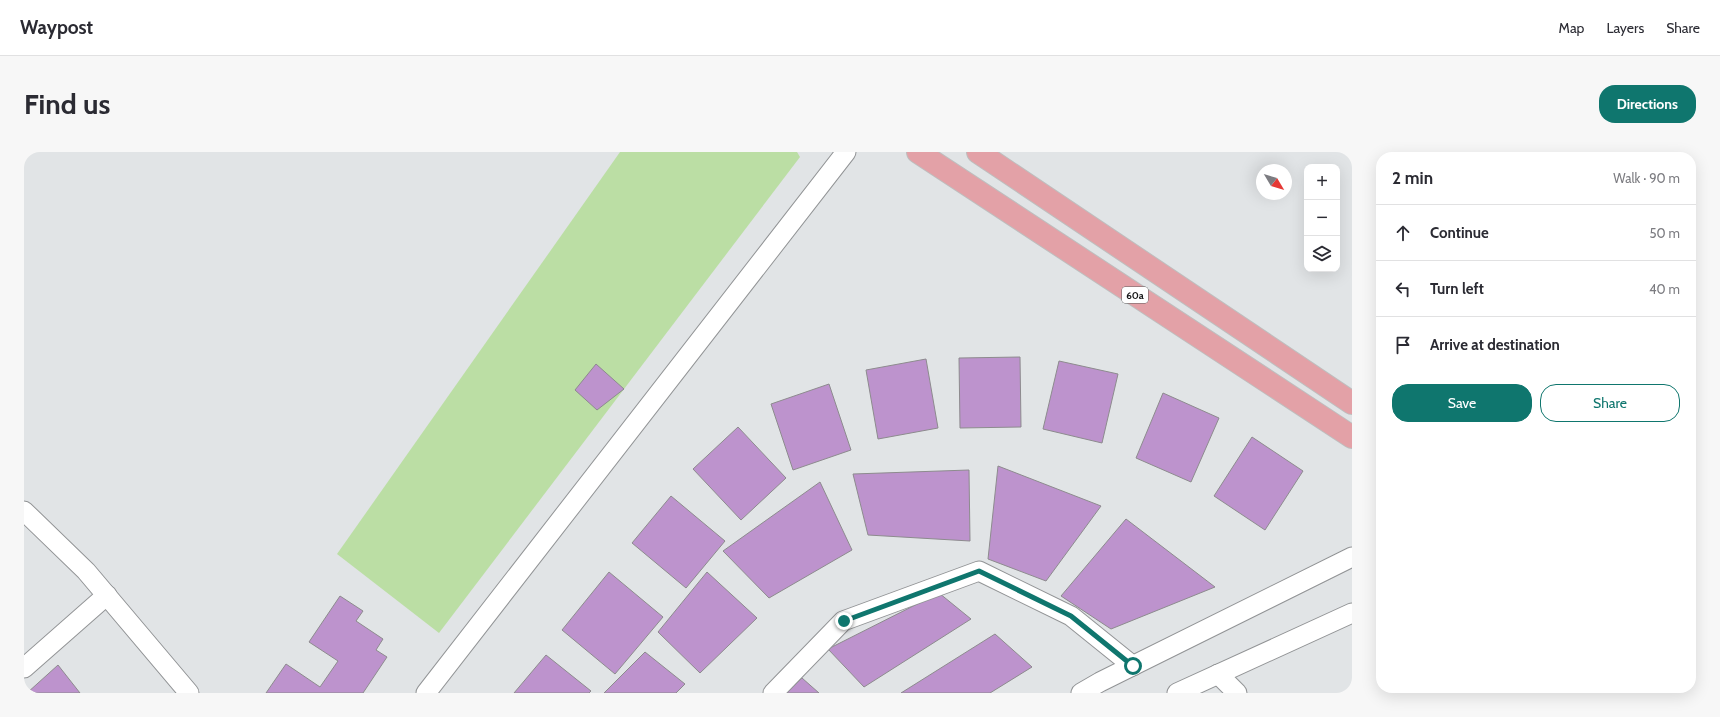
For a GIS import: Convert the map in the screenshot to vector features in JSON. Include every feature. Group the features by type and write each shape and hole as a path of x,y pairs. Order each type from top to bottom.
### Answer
{"main road":[{"name":"60a","path":"918,152 1352,437"},
{"path":"978,152 1352,403"}],"street":[{"path":"426,693 846,152"},
{"path":"24,511 86,571 189,693"},
{"path":"1082,693 1352,557"},
{"path":"773,693 844,621 979,571 1071,616 1133,666"},
{"path":"24,668 106,595"},
{"path":"1177,693 1352,613"},
{"path":"1218,674 1237,693"}],"green space":[{"path":"620,152 797,152 800,157 439,633 337,554"}],"building":[{"path":"1020,357 1021,427 960,428 959,358"},
{"path":"926,359 938,428 878,439 866,370"},
{"path":"1059,361 1118,374 1102,443 1043,429"},
{"path":"596,364 624,389 597,410 575,390"},
{"path":"829,384 851,450 793,470 771,404"},
{"path":"1163,393 1219,418 1191,482 1136,458"},
{"path":"738,427 786,478 741,520 693,469"},
{"path":"1252,437 1303,471 1265,530 1214,496"},
{"path":"998,466 1101,506 1046,581 988,559"},
{"path":"969,470 970,541 868,535 853,474"},
{"path":"820,482 852,550 769,598 723,551"},
{"path":"671,496 725,541 686,588 632,543"},
{"path":"1126,519 1215,587 1111,629 1061,596"},
{"path":"609,572 663,617 615,674 562,630"},
{"path":"707,572 757,618 700,673 658,632"},
{"path":"939,593 971,619 864,687 828,649"},
{"path":"340,596 363,611 356,621 383,639 376,650 387,657 363,693 266,693 286,664 320,687 338,661 309,642"},
{"path":"995,634 1032,667 990,693 901,693"},
{"path":"645,652 685,684 676,693 604,693"},
{"path":"546,655 591,691 589,693 514,693"},
{"path":"58,665 80,693 27,693"},
{"path":"802,678 819,693 786,693"}],"route":[{"path":"844,621 979,571 1071,616 1133,666"}]}
